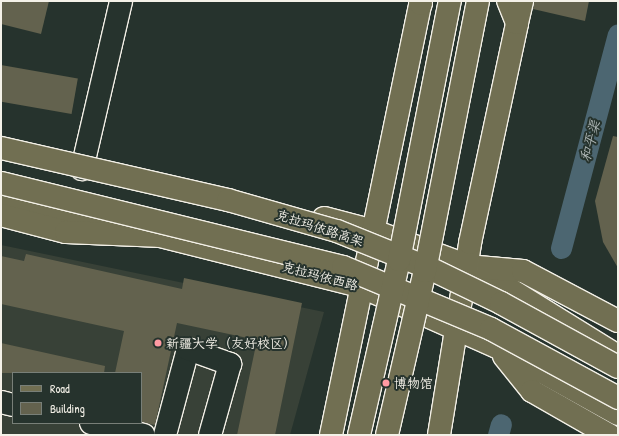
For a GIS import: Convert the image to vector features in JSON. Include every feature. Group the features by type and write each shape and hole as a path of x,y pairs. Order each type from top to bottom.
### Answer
{"main road":[{"path":"359,435 399,260 450,1"},
{"path":"387,435 425,271 478,1"},
{"path":"508,1 517,23"},
{"path":"439,435 466,265 498,103 522,1"},
{"path":"331,435 421,2"},
{"name":"克拉玛依路高架","path":"1,148 228,200 337,231 429,268 501,303 618,366"},
{"path":"1,153 298,211 374,231 466,265 492,278 618,356"},
{"path":"1,183 343,267 491,329 618,398"},
{"name":"克拉玛依西路","path":"1,196 362,287 498,347 618,414"},
{"path":"1,215 66,232 162,236"},
{"path":"466,265 523,271 618,321"},
{"path":"498,347 532,391 609,435"}],"street":[{"path":"82,169 121,1"},
{"path":"165,435 188,349 230,364 210,435"},
{"path":"1,402 12,405"},
{"path":"95,424 144,435"}],"shaded area":[{"name":"新疆大学（友好校区）","path":"1,245 324,312 290,435 1,435"}],"building":[{"path":"1,1 49,1 41,34 1,24"},
{"path":"534,1 589,1 585,21 533,9"},
{"path":"1,65 78,79 72,114 1,102"},
{"path":"613,136 618,137 618,268 603,242 595,201"},
{"path":"26,254 182,289 184,278 302,303 275,435 237,435 257,340 177,323 155,425 142,422 142,372 115,372 124,331 1,304 1,256 24,261"},
{"path":"1,343 105,366 104,372 1,373"}],"waterway":[{"name":"和平渠","path":"561,248 618,34"},
{"path":"498,435 501,424"}],"place":[{"name":"新疆大学（友好校区）","path":"158,343"},
{"name":"博物馆","path":"386,383"}]}
